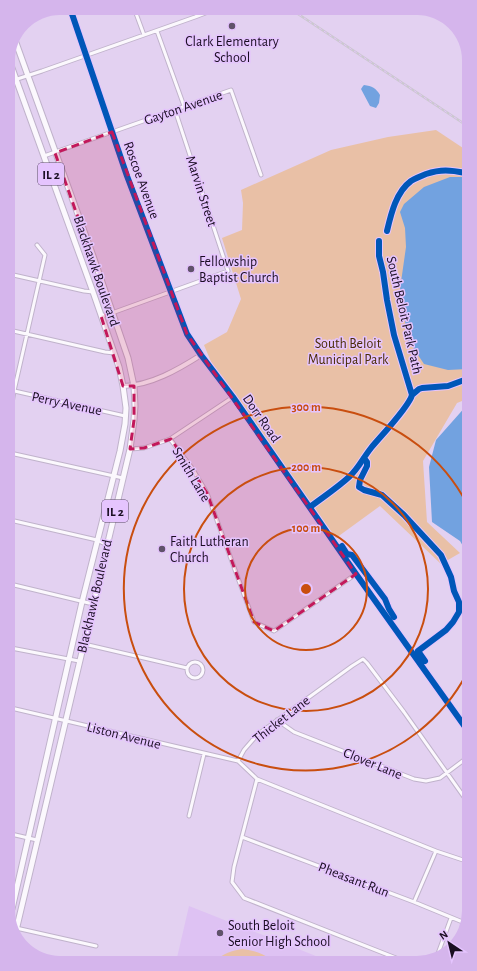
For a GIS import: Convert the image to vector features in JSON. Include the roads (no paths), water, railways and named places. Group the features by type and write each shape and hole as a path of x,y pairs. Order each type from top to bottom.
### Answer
{"main road":[{"name":"Blackhawk Boulevard","path":"17,924 130,449 135,406 134,386 128,358 18,45"},
{"name":"Blackhawk Boulevard","path":"15,896 82,602 120,451 126,416 124,386 114,353 16,79"}],"street":[{"name":"Roscoe Avenue","path":"72,15 127,176 187,334 201,355"},
{"path":"137,15 144,35"},
{"path":"16,79 86,56 200,15"},
{"path":"157,31 184,106"},
{"name":"Gayton Avenue","path":"44,156 231,90 261,175"},
{"name":"Marvin Street","path":"171,292 228,271 175,110"},
{"path":"15,387 45,255 37,245"},
{"path":"15,275 93,292"},
{"path":"101,316 171,292"},
{"path":"15,331 114,353"},
{"path":"124,386 134,386 144,383 177,369 201,355"},
{"name":"Dorr Road","path":"201,355 233,397 356,574 462,723"},
{"name":"Perry Avenue","path":"15,391 126,416"},
{"path":"130,449 144,448 170,439 233,397"},
{"name":"Smith Lane","path":"170,439 192,468 207,493 254,622 274,631 356,574"},
{"path":"15,455 123,478"},
{"path":"15,521 97,540 107,545"},
{"path":"15,585 93,604"},
{"path":"83,644 187,668"},
{"path":"15,649 79,661"},
{"name":"Thicket Lane","path":"238,761 244,750 257,735 362,659 367,663 390,693 447,773"},
{"path":"196,661 202,664 204,671 199,677 193,678 187,672 187,668 191,662 196,661"},
{"name":"Liston Avenue","path":"15,709 238,761"},
{"name":"Clover Lane","path":"277,720 294,732 414,779 426,781 440,778 462,762"},
{"path":"189,816 204,754"},
{"path":"238,761 257,779 436,851 462,860"},
{"path":"447,773 462,795"},
{"path":"257,779 234,867 232,882 244,898 391,956"},
{"path":"15,835 38,840"},
{"name":"Pheasant Run","path":"242,837 414,902 461,921"},
{"path":"414,902 436,851"},
{"path":"439,950 451,918"},
{"path":"18,929 96,946"}],"water":[{"path":"364,85 374,88 380,95 379,103 376,108 370,106 361,89"},
{"path":"450,177 462,177 462,369 448,370 424,364 408,340 400,289 406,247 405,228 400,212 404,204 424,187"},
{"path":"462,411 462,544 460,541 432,522 429,467 436,440"}],"railway":[{"path":"300,15 462,122"}],"place":[{"name":"Clark Elementary School","path":"232,26"},
{"name":"Fellowship Baptist Church","path":"191,269"},
{"name":"Faith Lutheran Church","path":"162,549"},
{"name":"South Beloit Senior High School","path":"220,933"}],"park label":[{"name":"South Beloit Municipal Park","path":"348,352"}]}
